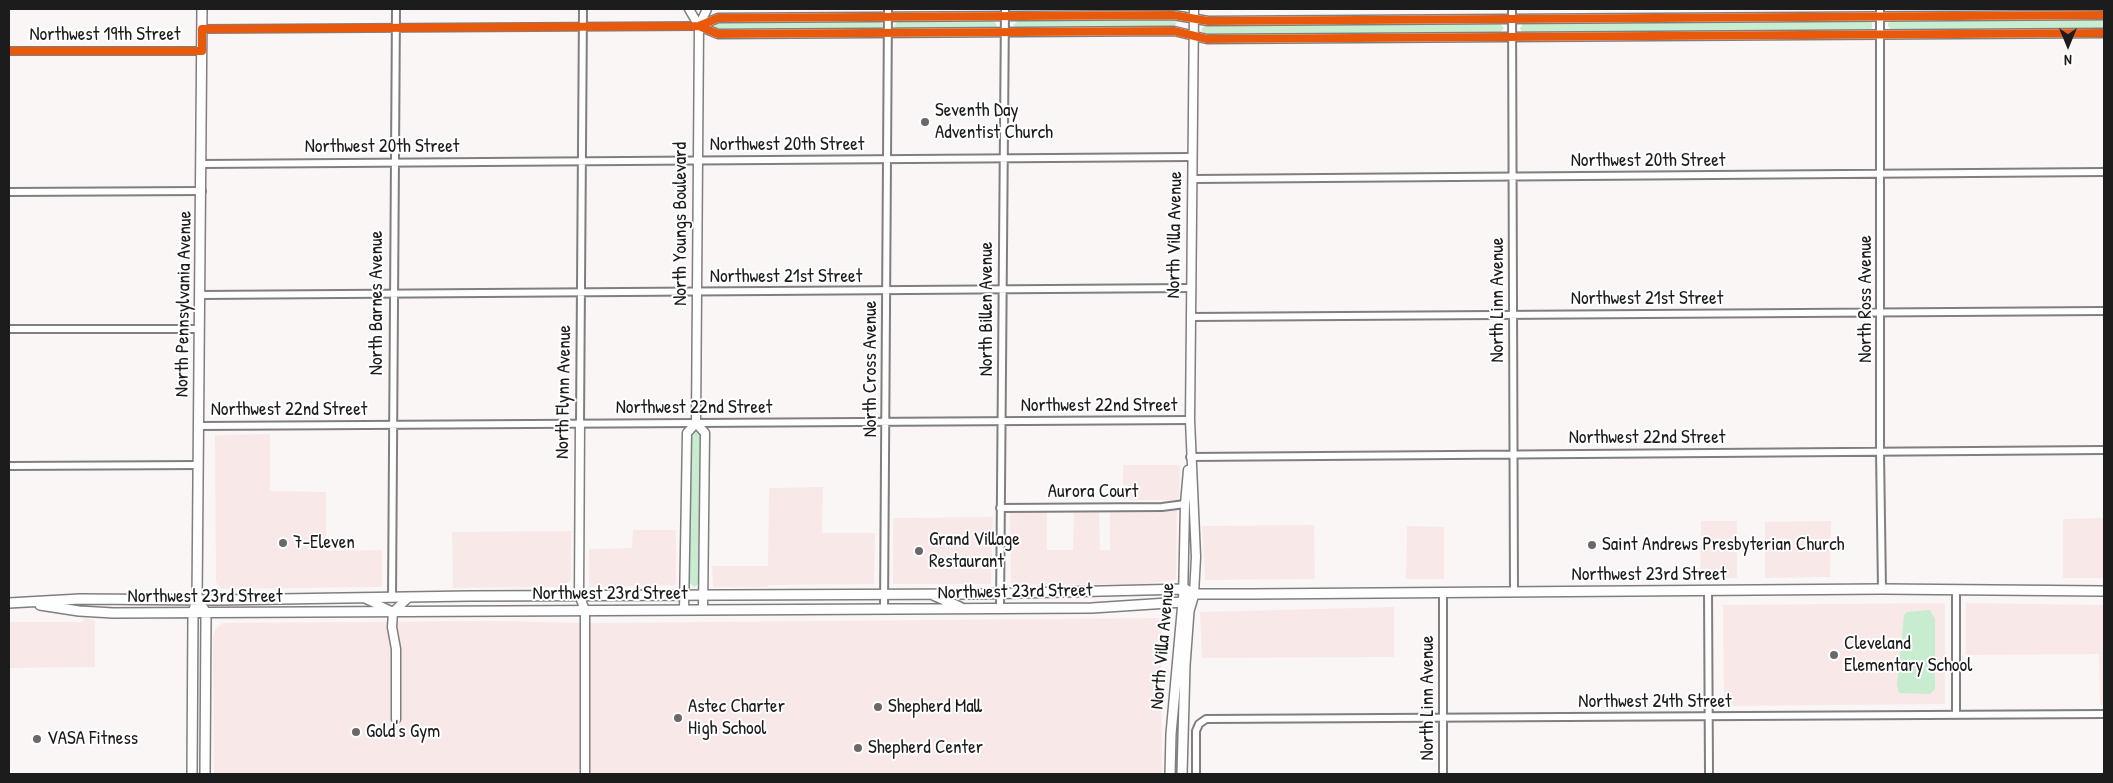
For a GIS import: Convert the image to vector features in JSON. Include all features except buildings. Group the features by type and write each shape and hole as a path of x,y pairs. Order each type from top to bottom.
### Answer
{"main road":[{"name":"North Pennsylvania Avenue","path":"192,774 193,613 198,600 202,9"},
{"name":"Northwest 23rd Street","path":"9,603 100,599 198,600 579,595 1000,594 1185,589 1194,594 1882,589 2104,590"},
{"path":"1131,590 1132,605"},
{"path":"1091,591 1092,608"},
{"path":"1047,592 1048,608"},
{"path":"931,594 964,609 980,594"},
{"path":"1183,602 1194,594"},
{"name":"North Villa Avenue","path":"1182,774 1185,664 1189,611 1194,594"},
{"path":"779,595 780,610"},
{"path":"470,596 470,611"},
{"path":"518,596 518,611"},
{"path":"100,599 100,613"},
{"path":"198,600 206,613 205,774"},
{"name":"Northwest 23rd Street","path":"24,603 100,613 206,613 1092,608 1183,602"},
{"name":"North Villa Avenue","path":"1170,774 1171,734 1183,602"}],"street":[{"name":"North Barnes Avenue","path":"392,597 396,9"},
{"name":"North Flynn Avenue","path":"583,9 579,595 585,610 585,774"},
{"path":"689,9 699,26"},
{"name":"North Youngs Boulevard","path":"684,610 687,433 696,423 699,26 707,9"},
{"name":"North Cross Avenue","path":"884,610 888,9"},
{"name":"North Villa Avenue","path":"1194,9 1190,420 1190,459 1196,557 1194,594"},
{"name":"North Linn Avenue","path":"1512,9 1514,592"},
{"name":"Northwest 19th Street","path":"202,29 699,26 718,18 888,18 1005,13 1173,15 1208,21 1512,19 1880,13 2104,15"},
{"name":"North Billen Avenue","path":"1000,609 1005,13"},
{"name":"North Ross Avenue","path":"1880,13 1880,452 1882,589"},
{"name":"Northwest 19th Street","path":"699,26 718,34 1174,31 1207,39 2104,33"},
{"name":"Northwest 19th Street","path":"9,51 202,51"},
{"name":"Northwest 20th Street","path":"202,164 1192,157"},
{"name":"Northwest 20th Street","path":"1192,179 2104,172"},
{"path":"9,192 202,191"},
{"name":"Northwest 21st Street","path":"200,295 1191,288"},
{"name":"Northwest 21st Street","path":"1191,317 2104,311"},
{"path":"9,329 200,329"},
{"name":"Northwest 22nd Street","path":"200,426 1190,420"},
{"name":"North Youngs Boulevard","path":"696,423 705,433 703,610"},
{"name":"Northwest 22nd Street","path":"1190,459 1513,454 2104,450"},
{"name":"North Villa Avenue","path":"1183,602 1185,589 1185,504 1190,459"},
{"path":"9,466 199,465"},
{"name":"Aurora Court","path":"1000,508 1162,507 1185,504"},
{"path":"1956,589 1956,715"},
{"path":"1708,591 1709,774"},
{"name":"North Linn Avenue","path":"1442,592 1443,774"},
{"path":"364,598 393,612"},
{"path":"396,719 396,649 392,627 393,612 409,598"},
{"name":"Northwest 24th Street","path":"1196,774 1197,728 1201,722 1206,720 2104,714"}],"shaded area":[{"path":"270,434 270,491 326,492 326,551 382,550 382,587 221,589 216,582 215,435"},
{"path":"1123,465 1180,465 1179,500 1123,500"},
{"path":"823,487 822,533 875,533 874,584 713,587 712,566 768,566 769,488"},
{"path":"1110,510 1177,510 1176,580 1141,584 1011,585 1010,512 1047,511 1047,550 1073,550 1074,511 1099,511 1100,550 1110,550"},
{"path":"993,517 991,584 893,584 893,518"},
{"path":"2104,518 2104,578 2063,578 2063,519"},
{"path":"1701,521 1737,521 1737,578 1700,579"},
{"path":"1831,521 1830,577 1765,578 1765,522"},
{"path":"1314,525 1315,579 1205,580 1202,526"},
{"path":"1407,526 1444,527 1444,579 1406,579"},
{"path":"633,530 676,530 676,585 589,587 589,549 632,548"},
{"path":"571,531 571,580 563,587 453,588 452,532"},
{"name":"Cleveland Elementary School","path":"1945,603 1945,704 1724,706 1723,605"},
{"path":"1966,603 2104,605 2104,705 2100,705 2099,654 1966,655"},
{"path":"1394,607 1394,657 1202,658 1200,612"},
{"path":"84,618 95,620 95,667 9,668 9,622 83,622"},
{"name":"Shepherd Mall","path":"1161,618 1162,774 214,774 213,637 215,630 222,623 489,621 595,623"}],"green space":[{"path":"1173,19 1177,24 1172,27 1017,29 1013,25 1018,21"},
{"path":"2104,19 2104,30 1893,31 1888,26 1888,23 1894,20"},
{"path":"1869,20 1872,23 1872,28 1867,32 1522,33 1520,28 1525,22"},
{"path":"718,21 879,21 883,25 879,30 718,30 714,26"},
{"path":"898,21 994,21 997,25 994,29 899,30 894,26"},
{"path":"1499,23 1504,28 1499,34 1207,36 1201,30 1207,25"},
{"path":"690,430 701,430 699,583 695,587 689,583"},
{"path":"1930,610 1935,619 1935,689 1930,694 1899,693 1897,685 1904,615 1907,612"}],"cycle path":[{"path":"9,51 202,51 202,29 699,26 718,18 1173,15 1208,21 2104,15"},
{"path":"699,26 718,34 1174,31 1207,39 2104,33"}],"place":[{"name":"Seventh Day Adventist Church","path":"925,122"},
{"name":"7-Eleven","path":"283,543"},
{"name":"Saint Andrews Presbyterian Church","path":"1592,545"},
{"name":"Grand Village Restaurant","path":"919,551"},
{"name":"Cleveland Elementary School","path":"1834,655"},
{"name":"Shepherd Mall","path":"878,707"},
{"name":"Astec Charter High School","path":"678,718"},
{"name":"Gold's Gym","path":"356,732"},
{"name":"VASA Fitness","path":"37,739"},
{"name":"Shepherd Center","path":"858,748"}]}
